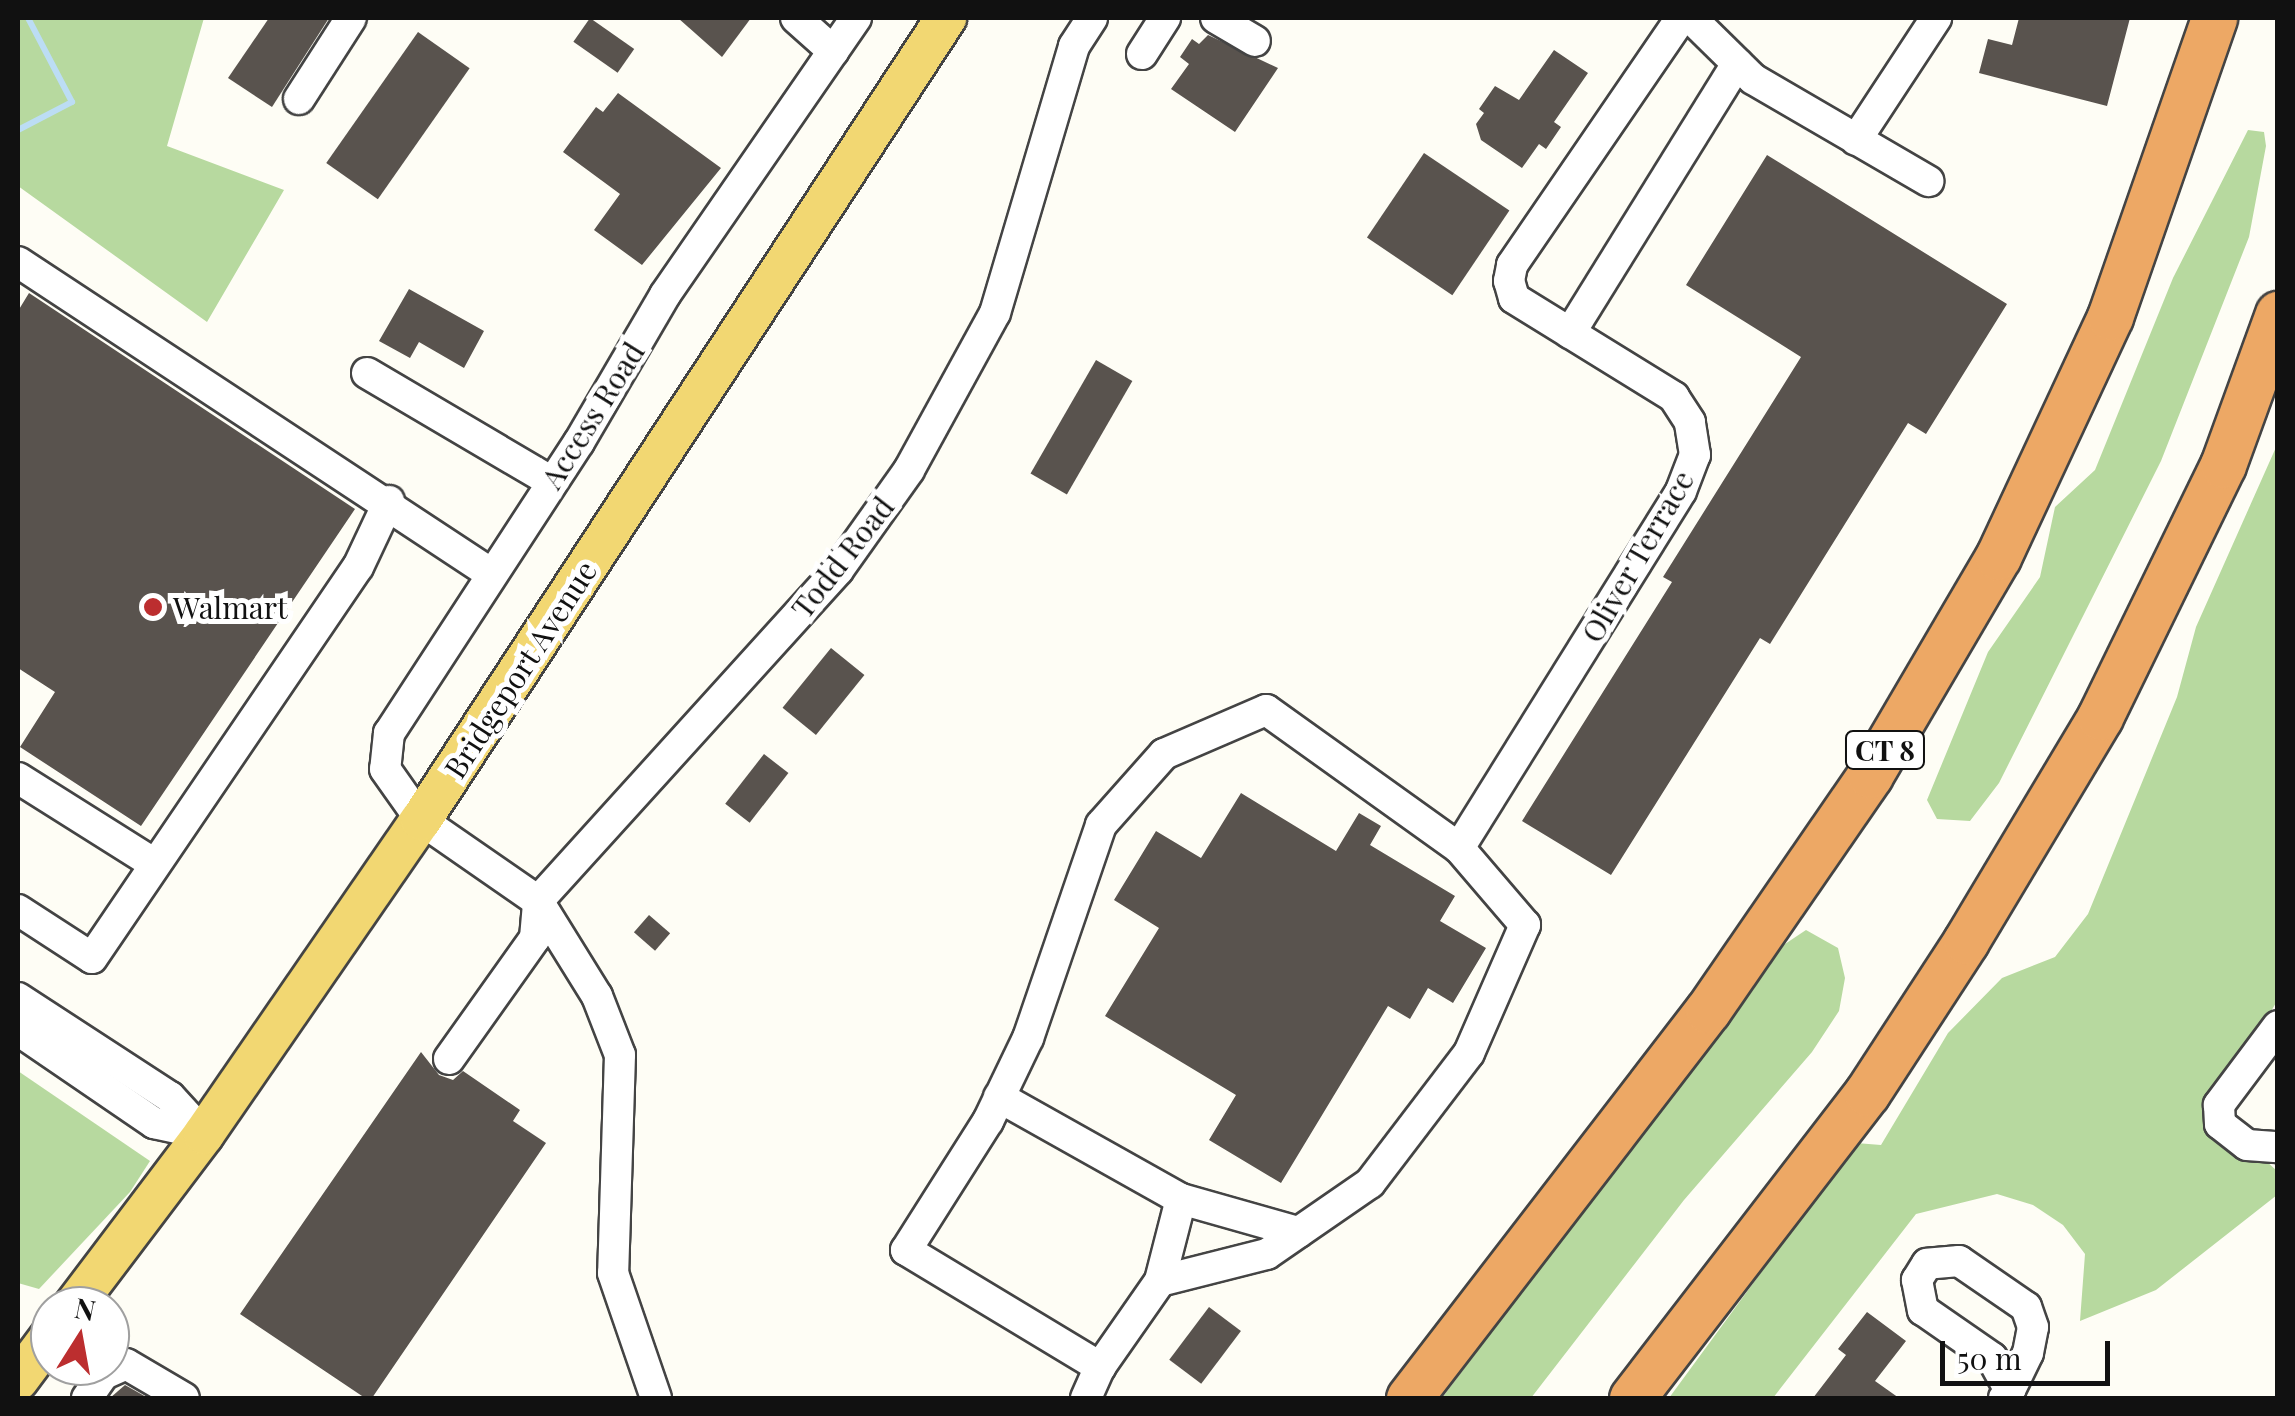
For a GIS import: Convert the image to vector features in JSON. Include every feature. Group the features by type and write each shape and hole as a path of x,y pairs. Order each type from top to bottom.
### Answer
{"highway":[{"name":"CT 8","path":"1409,1398 1708,1010 1870,774 1998,558 2110,317 2214,18"},
{"path":"1632,1398 1867,1092 2100,717 2206,498 2278,314"}],"main road":[{"name":"Bridgeport Avenue","path":"89,1286 204,1134 421,820 946,18"}],"street":[{"path":"299,100 351,18"},
{"path":"796,18 832,51"},
{"name":"Access Road","path":"421,820 385,770 388,733 552,482 665,295 856,18"},
{"name":"Todd Road","path":"538,901 838,570 909,470 995,313 1074,46 1092,18"},
{"path":"1142,54 1166,18"},
{"path":"1216,18 1255,41"},
{"name":"Oliver Terrace","path":"1460,848 1682,491 1695,456 1690,422 1674,398 1514,298 1512,265 1681,18"},
{"path":"1691,18 1738,64 1928,181"},
{"path":"1856,140 1936,18"},
{"path":"1570,332 1738,64"},
{"path":"18,262 389,501 490,573"},
{"path":"367,373 552,482"},
{"path":"18,910 92,958 153,863 358,567 389,501"},
{"path":"1100,1367 906,1250 999,1097 1028,1038 1102,825 1164,754 1266,710 1460,848 1525,925 1469,1053 1370,1182 1267,1254 1160,1281"},
{"path":"18,778 153,863"},
{"path":"421,820 538,901 596,996 620,1055 613,1273 656,1398"},
{"path":"449,1058 534,938 538,901"},
{"path":"18,998 170,1097 204,1134"},
{"path":"2278,1026 2220,1105 2220,1124 2247,1145 2278,1147"},
{"path":"18,1030 154,1123 204,1134"},
{"path":"999,1097 1181,1198 1298,1232"},
{"path":"1086,1398 1100,1367 1160,1281 1181,1198"},
{"path":"87,1398 104,1374 126,1364 184,1398"}],"green space":[{"path":"18,18 204,18 167,146 284,190 207,322 18,186"},
{"path":"2248,130 2264,132 2266,146 2249,237 2161,461 1999,783 1970,821 1937,819 1927,800 1988,652 2040,577 2055,507 2095,470 2173,278"},
{"path":"2277,445 2277,1001 2221,1098 2241,1138 2277,1171 2277,1195 2156,1290 2080,1321 2085,1254 2063,1225 2033,1205 1997,1194 1916,1214 1773,1398 1669,1398 1856,1143 1881,1145 1948,1033 2002,978 2055,957 2088,914 2177,697 2196,627"},
{"path":"1806,930 1838,948 1845,978 1839,1011 1812,1052 1684,1200 1531,1398 1442,1398 1782,946"},
{"path":"18,1071 150,1161 130,1192 42,1286 18,1283"}],"building":[{"path":"269,18 329,18 272,107 228,78"},
{"path":"590,18 634,49 618,73 573,42"},
{"path":"678,18 751,18 722,57"},
{"path":"2019,18 2130,18 2107,106 1979,73 1988,39 2012,45"},
{"path":"418,32 470,68 378,199 326,163"},
{"path":"1208,35 1278,68 1235,132 1171,89 1189,64 1180,57 1192,39 1199,44"},
{"path":"1554,50 1588,73 1554,122 1561,127 1546,149 1539,144 1522,168 1481,140 1476,124 1484,113 1479,109 1495,86 1519,100"},
{"path":"618,93 721,168 642,265 594,230 620,194 563,152 596,107 603,112"},
{"path":"1424,153 1509,211 1452,295 1367,238"},
{"path":"1767,155 2007,304 1926,434 1908,423 1770,644 1760,638 1611,875 1522,821 1672,582 1663,577 1801,357 1686,285"},
{"path":"409,289 484,331 464,368 419,342 410,358 379,341"},
{"name":"Walmart","path":"29,293 355,509 141,826 20,747 55,692 18,668 18,311"},
{"path":"1096,360 1132,381 1067,494 1030,473"},
{"path":"831,648 864,675 816,735 783,708"},
{"path":"764,754 788,773 750,823 725,804"},
{"path":"1241,793 1336,851 1359,813 1381,826 1370,845 1455,896 1440,921 1486,948 1453,1003 1428,988 1410,1019 1388,1006 1281,1183 1209,1140 1236,1095 1105,1016 1159,928 1114,900 1156,831 1201,858"},
{"path":"649,915 670,933 655,951 634,932"},
{"path":"421,1052 439,1075 453,1080 463,1071 520,1110 513,1121 546,1143 372,1398 365,1398 240,1314"},
{"path":"1209,1307 1241,1331 1201,1384 1169,1360"},
{"path":"1867,1312 1906,1341 1875,1381 1899,1398 1813,1398 1846,1355 1838,1349"},
{"path":"127,1386 148,1398 110,1398"}],"waterway":[{"path":"18,130 72,102 28,18"}],"place":[{"name":"Walmart","path":"153,607"}]}
